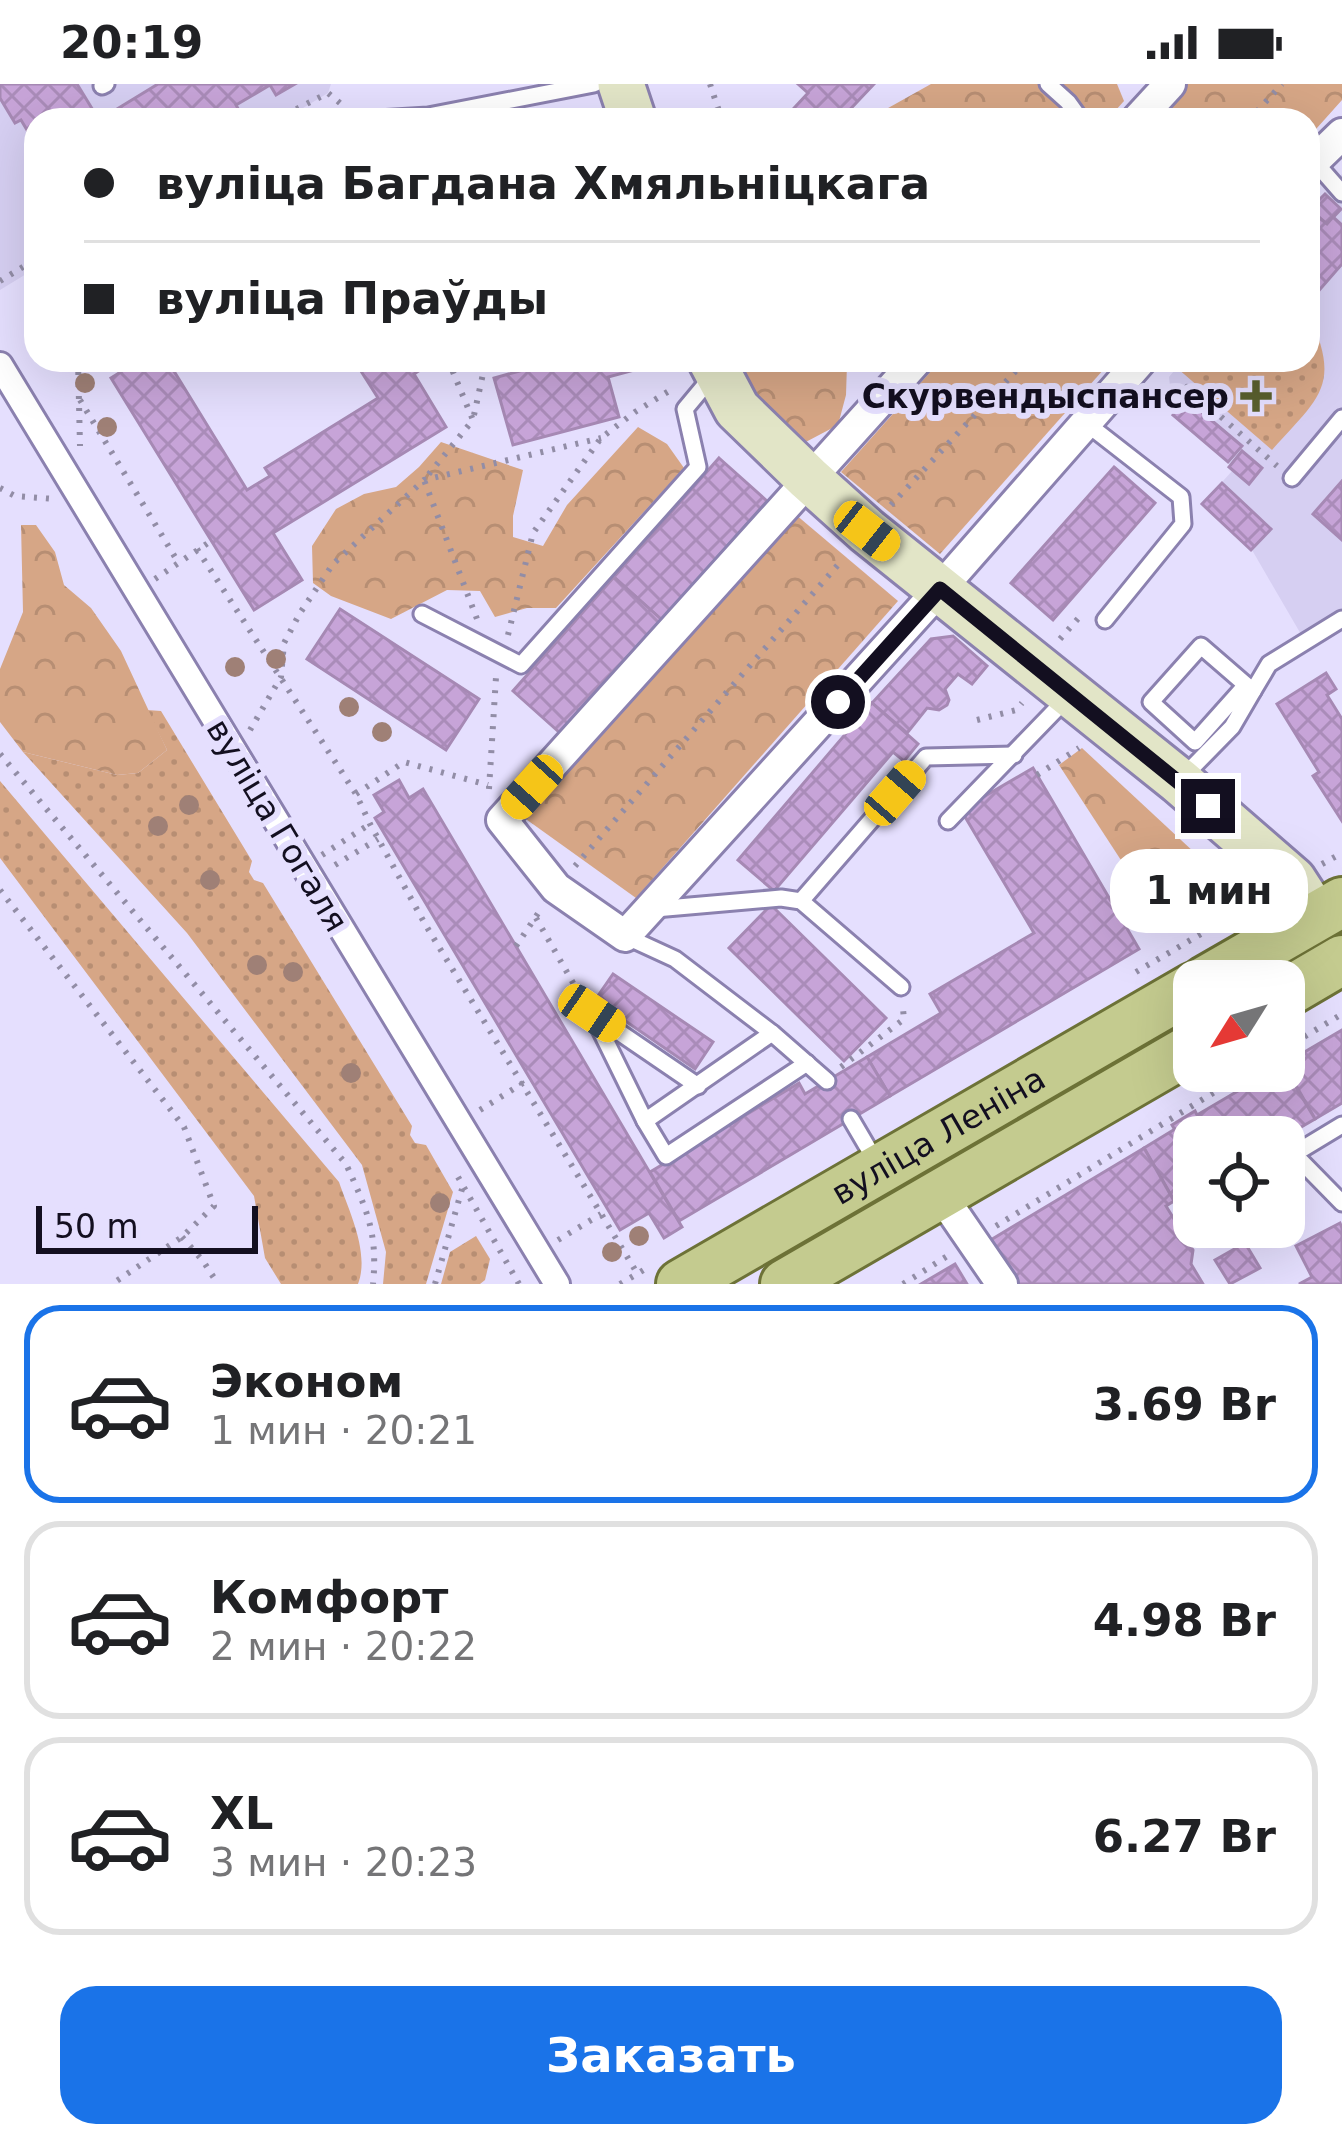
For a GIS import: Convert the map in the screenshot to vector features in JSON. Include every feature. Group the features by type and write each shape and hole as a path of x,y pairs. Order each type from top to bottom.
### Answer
{"main road":[{"path":"704,372 737,410 867,531 1179,781 1293,880 1326,895"},
{"path":"1235,960 1326,895"},
{"path":"1305,982 1342,960"},
{"name":"вуліца Леніна","path":"681,1284 1173,999"},
{"name":"вуліца Леніна","path":"785,1284 1173,1059"}],"street":[{"path":"1320,155 1342,134"},
{"name":"вуліца Гогаля","path":"0,365 557,1284"},
{"path":"906,372 502,820 556,888 625,936 1131,372"},
{"path":"941,1195 1002,1284"}],"lane":[{"path":"470,108 594,84"},
{"path":"1048,84 1073,108"},
{"path":"1320,172 1342,193"},
{"path":"422,614 521,665 698,466 685,410 705,388 703,372"},
{"path":"1292,478 1342,418"},
{"path":"1086,423 1181,497 1183,524 1105,620"},
{"path":"1249,688 1201,646 1150,702 1195,742 1249,688 1269,664 1342,619"},
{"path":"1179,781 1232,727 1249,688"},
{"path":"948,821 1071,694"},
{"path":"801,901 926,757 1014,755"},
{"path":"650,910 781,898 801,901 901,988"},
{"path":"625,936 675,959 825,1079"},
{"path":"592,1013 698,1086"},
{"path":"592,1013 666,1156 807,1063"},
{"path":"645,1121 772,1033"},
{"path":"850,1120 880,1167"},
{"path":"1305,1149 1342,1125"},
{"path":"1305,1173 1342,1203"}],"path":[{"path":"1260,108 1282,84"},
{"path":"298,108 328,93 346,108"},
{"path":"0,488 15,496 83,502 78,372"},
{"path":"453,372 473,420"},
{"path":"251,729 281,677 284,644 300,613 332,564 424,480 473,420 483,372"},
{"path":"502,820 488,785 495,652 533,533 601,438 701,372"},
{"path":"516,946 556,888 867,531 1015,372"},
{"path":"1177,398 1186,387 1292,478"},
{"path":"77,395 178,562 211,541"},
{"path":"424,480 601,438"},
{"path":"424,480 495,652 496,679"},
{"path":"197,549 356,794 460,980 638,1274 620,1284"},
{"path":"977,720 1016,710 1026,699"},
{"path":"1037,775 1092,740"},
{"path":"0,754 346,1164 369,1214 376,1253 373,1284"},
{"path":"356,794 404,762 488,785"},
{"path":"304,866 370,824"},
{"path":"342,861 378,839"},
{"path":"1326,895 1342,853"},
{"path":"0,890 184,1127 214,1206 182,1237 112,1284"},
{"path":"536,917 592,1013"},
{"path":"460,980 468,974"},
{"path":"825,1079 904,1018 901,988"},
{"path":"1305,1036 1342,1014"},
{"path":"459,1123 523,1083"},
{"path":"903,1284 1215,1092"},
{"path":"435,1284 462,1187 519,1284"},
{"path":"566,1235 601,1214"},
{"path":"182,1237 218,1284"}],"shaded area":[{"path":"0,84 331,84 328,93 303,108 24,108 24,275 0,290"},
{"name":"Скурвендыспансер","path":"1342,174 1342,608 1302,636 1252,550 1202,504 1233,470 1173,415 1169,377 1173,372 1320,372 1320,199"}],"green space":[{"path":"931,84 1117,84 1124,101 1118,108 888,108"},
{"path":"1185,84 1342,84 1342,100 1320,125 1320,108 1164,108"},
{"path":"1320,345 1321,388 1272,450 1182,372 1320,372"},
{"path":"734,372 847,372 838,425 802,444 737,381"},
{"path":"930,372 1101,372 940,554 841,472"},
{"path":"638,427 667,444 684,468 556,608 527,608 495,617 480,591 447,590 391,619 331,596 313,583 312,546 336,509 364,494 396,487 441,442 523,470 513,537 543,546 567,505"},
{"path":"795,514 898,601 636,898 523,817"},
{"path":"21,525 36,525 55,552 64,585 91,608 121,651 167,750 138,773 117,775 23,752 0,722 0,669 23,612"},
{"path":"147,710 161,711 252,861 249,872 263,883 412,1126 410,1135 415,1143 426,1145 453,1192 426,1284 383,1284 386,1252 362,1165 187,933 23,752 117,775 138,773 167,750"},
{"path":"1082,748 1238,893 1192,930 1158,917 1059,765"},
{"path":"0,781 339,1182 360,1246 358,1284 281,1284 265,1258 254,1196 0,858"},
{"path":"476,1236 490,1259 485,1280 441,1284 450,1252"}],"building":[{"path":"0,84 77,84 92,108 24,108 24,125 21,120 15,123 0,98"},
{"path":"158,84 295,84 276,95 270,85 236,105 119,108"},
{"path":"798,84 874,84 851,108 794,108 808,93"},
{"path":"1325,194 1341,209 1327,224 1320,218 1320,199"},
{"path":"1333,217 1342,225 1342,264 1320,289 1320,219 1327,224"},
{"path":"121,372 175,372 247,490 270,476 265,468 378,398 362,372 417,372 446,427 273,533 302,580 254,610 111,378"},
{"path":"516,372 627,372 608,377 619,417 513,445 494,378"},
{"path":"1186,399 1242,446 1228,462 1173,415"},
{"path":"1242,451 1262,468 1249,484 1229,467"},
{"path":"719,458 767,501 662,620 614,577"},
{"path":"1114,467 1155,503 1053,620 1011,583"},
{"path":"1342,481 1342,540 1313,514"},
{"path":"1222,483 1271,529 1251,550 1202,504"},
{"path":"614,577 662,620 560,733 513,691"},
{"path":"340,609 479,699 446,750 307,659"},
{"path":"953,636 987,666 972,684 958,674 945,689 947,705 939,710 927,708 907,733 872,703 931,639"},
{"path":"1326,673 1336,689 1327,695 1342,719 1342,821 1313,776 1319,772 1277,704"},
{"path":"872,703 918,744 904,761 893,752 774,891 738,860"},
{"path":"1033,768 1139,949 890,1096 867,1057 941,1013 930,994 1034,933 961,810"},
{"path":"399,780 409,798 423,789 682,1227 664,1238 649,1213 620,1230 375,818 384,812 374,795"},
{"path":"771,905 886,1018 844,1061 729,948"},
{"path":"613,974 713,1042 695,1069 595,1000"},
{"path":"1342,1030 1342,1103 1315,1119 1300,1092 1305,1092 1305,1052"},
{"path":"867,1057 890,1096 679,1221 650,1172 799,1083 805,1094"},
{"path":"1236,1092 1299,1092 1315,1119 1305,1125 1305,1116 1187,1116 1195,1111 1197,1115"},
{"path":"1173,1130 1173,1199 1144,1148"},
{"path":"1144,1148 1173,1199 1166,1206 1173,1217 1173,1248 1192,1248 1191,1264 1203,1284 1016,1284 989,1241"},
{"path":"1340,1223 1342,1284 1299,1284 1312,1277 1297,1248 1305,1248 1305,1241"},
{"path":"1236,1248 1248,1248 1260,1268 1230,1284 1215,1260"},
{"path":"955,1264 967,1284 921,1284"}],"place":[{"name":"Скурвендыспансер","path":"1256,396"}],"route":[{"path":"838,702 940,589 1208,806"}]}
